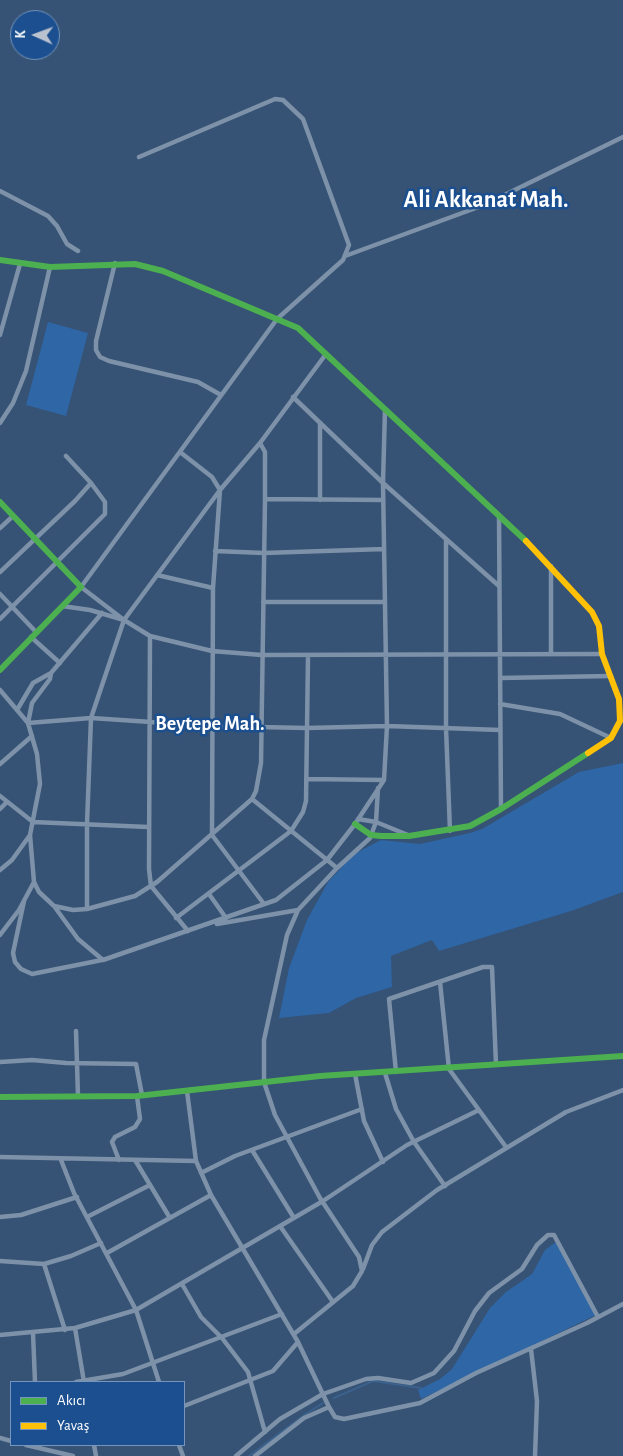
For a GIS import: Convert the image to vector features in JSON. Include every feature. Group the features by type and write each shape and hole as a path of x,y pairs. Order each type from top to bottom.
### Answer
{"street":[{"path":"139,157 275,99 283,100 303,120 348,238 349,245 345,256"},
{"path":"0,670 81,587 277,318 345,256 484,205 623,137"},
{"path":"0,191 48,216 57,226 67,244 78,251"},
{"path":"0,260 50,267 115,263 135,264 163,271 298,328 499,515 551,566 592,612 599,626 602,654 619,699 620,721 611,738 501,809 470,826 450,831 409,836 371,835 356,822"},
{"path":"115,263 96,341 96,350 100,357 109,362 198,382 221,395"},
{"path":"0,334 20,264"},
{"path":"0,423 13,402 26,370 50,267"},
{"path":"87,909 87,824 92,718 124,620 220,490 260,443 326,354"},
{"path":"293,397 383,484 499,586"},
{"path":"206,926 276,900 327,860 356,822 384,780 387,726 383,500 385,408"},
{"path":"320,423 320,500"},
{"path":"54,906 73,910 87,909 136,896 151,886 212,835 252,798 256,791 261,763 266,452 260,443"},
{"path":"180,452 212,477 220,490 213,588 212,835 264,904"},
{"path":"0,619 105,514 105,502 91,483 66,456"},
{"path":"0,572 75,501 91,483"},
{"path":"265,499 383,500"},
{"path":"0,502 81,587 124,620 150,636 212,651 262,655 602,654"},
{"path":"499,515 501,809"},
{"path":"0,528 13,516"},
{"path":"446,540 446,728 450,831"},
{"path":"215,551 264,553 384,549"},
{"path":"551,566 551,654"},
{"path":"158,575 213,588"},
{"path":"0,594 60,663"},
{"path":"263,602 385,602"},
{"path":"62,606 102,613 124,620"},
{"path":"17,710 33,683 51,673 102,613"},
{"path":"150,636 151,722 148,869 151,886 188,931"},
{"path":"176,918 292,831 303,812 306,801 308,656"},
{"path":"28,723 32,704 50,679 51,673"},
{"path":"500,678 611,676"},
{"path":"0,690 28,723 37,754 40,784 30,835 34,882 39,892 54,906 78,940 103,960"},
{"path":"500,704 560,714 611,738"},
{"path":"28,723 92,718 211,726 307,728 387,726 500,730"},
{"path":"0,764 32,736"},
{"path":"306,779 384,780"},
{"path":"362,1271 359,1257 323,1201 286,1138 275,1115 264,1082 264,1040 287,935 298,910 371,835 376,822 378,788"},
{"path":"0,796 33,822 148,827"},
{"path":"252,798 337,868"},
{"path":"0,809 7,802"},
{"path":"356,822 376,822 409,836"},
{"path":"0,870 12,860 30,835"},
{"path":"0,935 24,901 34,882"},
{"path":"209,894 226,918"},
{"path":"24,901 13,953 15,962 21,969 32,974 103,960 206,926 298,910"},
{"path":"396,1072 389,999 483,967 492,968 496,1066"},
{"path":"440,982 449,1069 506,1147"},
{"path":"76,1031 78,1096"},
{"path":"0,1097 139,1095 355,1074 623,1056"},
{"path":"0,1062 32,1060 136,1064 140,1119 135,1127 116,1137 112,1142 119,1160"},
{"path":"385,1073 396,1109 414,1142 444,1186"},
{"path":"355,1074 364,1121 382,1162"},
{"path":"294,1334 353,1286 362,1271 372,1245 382,1232 444,1186 566,1112 623,1090"},
{"path":"187,1091 196,1160 201,1173 211,1195 244,1247 294,1334 335,1417 344,1419 420,1403 476,1374 623,1304"},
{"path":"201,1173 252,1150 362,1109"},
{"path":"0,1335 76,1328 136,1310 323,1201 414,1142 479,1110"},
{"path":"252,1150 294,1218"},
{"path":"0,1157 61,1160 196,1160"},
{"path":"61,1160 76,1197 136,1310 159,1381"},
{"path":"135,1160 170,1218"},
{"path":"88,1217 150,1185"},
{"path":"107,1253 211,1195"},
{"path":"0,1217 20,1215 76,1197"},
{"path":"280,1226 333,1302"},
{"path":"236,1456 280,1419 322,1394 366,1379 378,1378 418,1382 434,1373 454,1351 475,1311 489,1292 522,1269 537,1245 548,1234 554,1234 598,1317"},
{"path":"0,1262 44,1264 71,1256 101,1243"},
{"path":"44,1264 65,1330"},
{"path":"182,1284 201,1317 222,1338 248,1372 265,1432"},
{"path":"90,1381 113,1377 222,1338 282,1314"},
{"path":"76,1328 84,1381"},
{"path":"33,1332 35,1381"},
{"path":"185,1406 273,1371 298,1342"},
{"path":"530,1349 538,1401 535,1456"},
{"path":"254,1456 304,1418 329,1407"},
{"path":"38,1446 72,1456"}],"shaded area":[{"path":"48,322 88,333 66,416 26,405"},
{"path":"623,763 623,892 571,911 439,951 432,940 391,956 392,987 356,998 329,1013 279,1018 289,968 307,920 328,882 354,854 381,840 420,844 482,829 579,772"},
{"path":"556,1242 596,1315 421,1399 418,1390 440,1379 452,1369 490,1308 506,1292 532,1274 545,1250"}],"waterway":[{"path":"334,1398 373,1381 421,1388"},
{"path":"249,1456 323,1403"}],"traffic: fast":[{"path":"0,260 50,267 135,264 163,271 298,328 526,541"},
{"path":"0,502 81,587 0,670"},
{"path":"355,824 371,835 381,836 409,836 470,826 501,809 588,753"},
{"path":"0,1097 137,1096 320,1076 623,1056"}],"traffic: slow":[{"path":"526,541 592,612 599,626 602,654 619,699 620,721 611,738 588,753"}],"district":[{"name":"Ali Akkanat Mah.","path":"486,200"},
{"name":"Beytepe Mah.","path":"210,724"}]}
